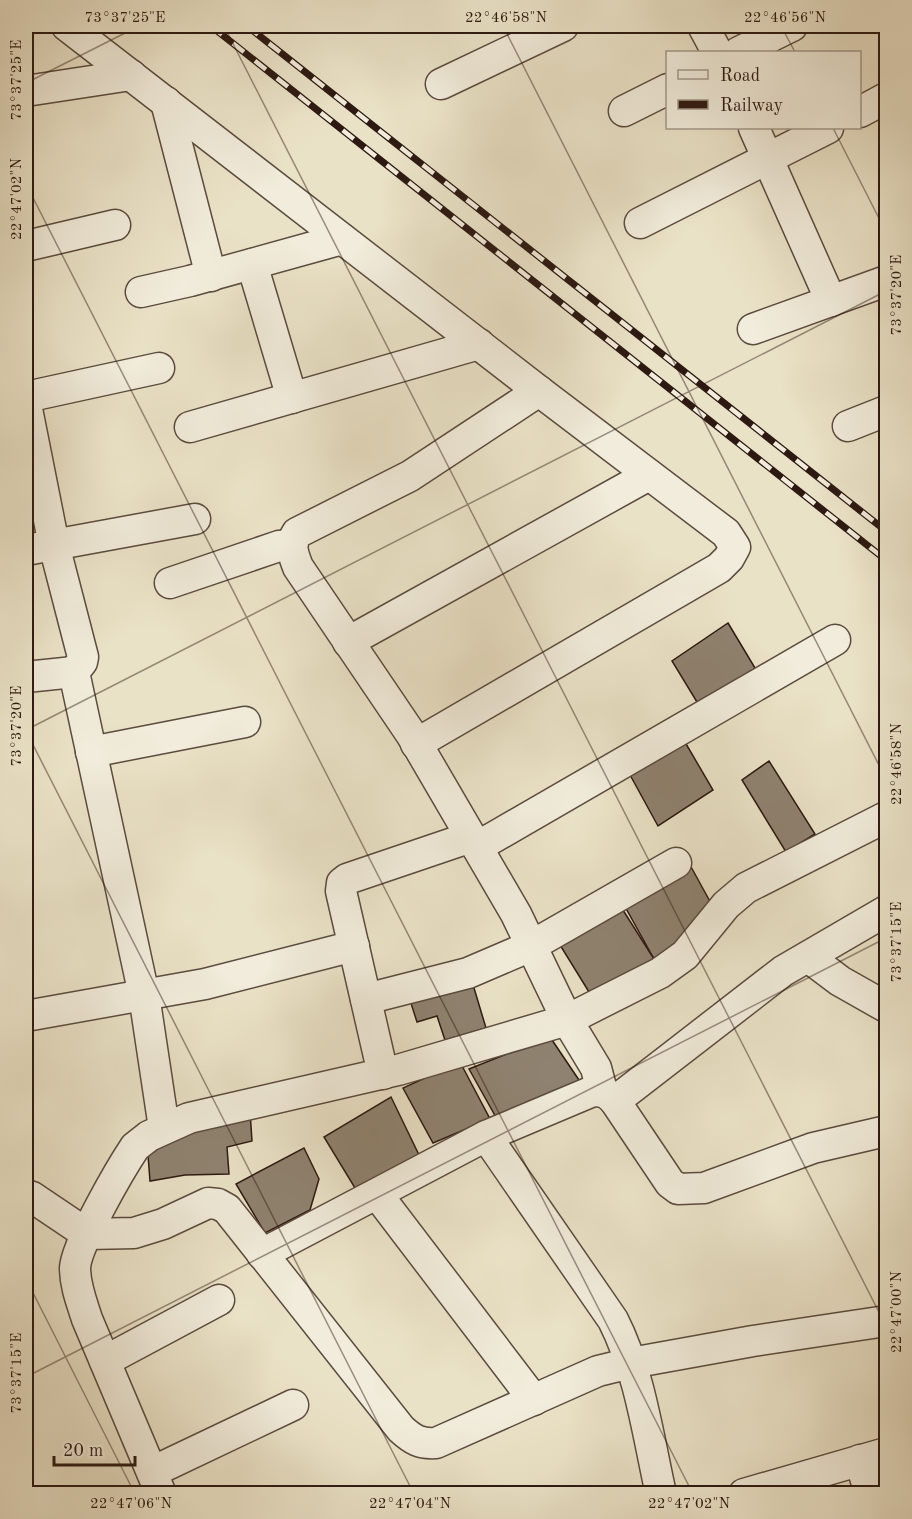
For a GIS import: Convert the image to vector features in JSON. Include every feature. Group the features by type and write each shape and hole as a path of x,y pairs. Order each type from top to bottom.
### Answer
{"street":[{"path":"68,26 726,533 735,548 719,568 416,744"},
{"path":"441,84 563,26"},
{"path":"703,26 716,51"},
{"path":"741,51 792,26"},
{"path":"26,92 131,75"},
{"path":"624,111 666,90"},
{"path":"861,111 886,98"},
{"path":"166,102 211,276"},
{"path":"754,129 831,301"},
{"path":"640,223 826,129"},
{"path":"26,246 115,225"},
{"path":"141,292 211,276 342,238"},
{"path":"252,264 292,398"},
{"path":"753,329 886,281"},
{"path":"190,427 479,344"},
{"path":"26,397 159,368"},
{"path":"539,391 410,476 297,533 292,540 292,551 298,567 416,744 516,914 567,1020 596,1068 608,1096 670,1183 678,1189 704,1188 813,1148 886,1131"},
{"path":"26,404 54,545 83,657 74,672 26,677"},
{"path":"848,426 886,411"},
{"path":"348,642 649,475"},
{"path":"26,550 195,519"},
{"path":"170,583 279,546 292,545"},
{"path":"383,1074 341,891 342,884 347,879 474,842 835,640"},
{"path":"74,672 144,994 164,1128"},
{"path":"91,752 245,722"},
{"path":"293,1405 157,1483 105,1361 78,1289 75,1267 82,1243 135,1147 149,1136 189,1118 383,1074 567,1020 660,973 677,961 685,955 726,905 746,888 886,817"},
{"path":"366,999 468,973 531,946 676,863"},
{"path":"608,1096 783,971 886,911"},
{"path":"26,1016 205,984 354,946"},
{"path":"808,957 840,981 886,1007"},
{"path":"262,1254 486,1136 593,1091 608,1096"},
{"path":"486,1136 613,1320 631,1363 661,1494"},
{"path":"377,1194 534,1400"},
{"path":"26,1195 87,1234 134,1233 163,1224 208,1203 218,1204 227,1209 401,1429 412,1440 422,1444 436,1443 598,1371 753,1341 886,1321"},
{"path":"105,1361 219,1300"},
{"path":"744,1494 873,1456 870,1494"}],"building":[{"path":"728,623 758,673 700,707 672,661"},
{"path":"682,737 713,790 658,826 629,773"},
{"path":"769,761 815,834 786,852 742,780"},
{"path":"690,865 713,907 688,942 654,959 623,903"},
{"path":"621,907 654,959 589,992 560,945"},
{"path":"471,978 486,1028 445,1040 437,1016 417,1022 409,997"},
{"path":"550,1037 581,1083 497,1119 469,1069"},
{"path":"460,1062 490,1119 433,1143 403,1088"},
{"path":"391,1097 419,1155 355,1188 324,1137"},
{"path":"250,1111 252,1141 227,1147 229,1174 185,1175 150,1181 147,1142"},
{"path":"304,1148 319,1179 310,1210 265,1233 236,1184"}],"railway":[{"path":"211,26 886,560"},
{"path":"247,26 886,531"}]}
